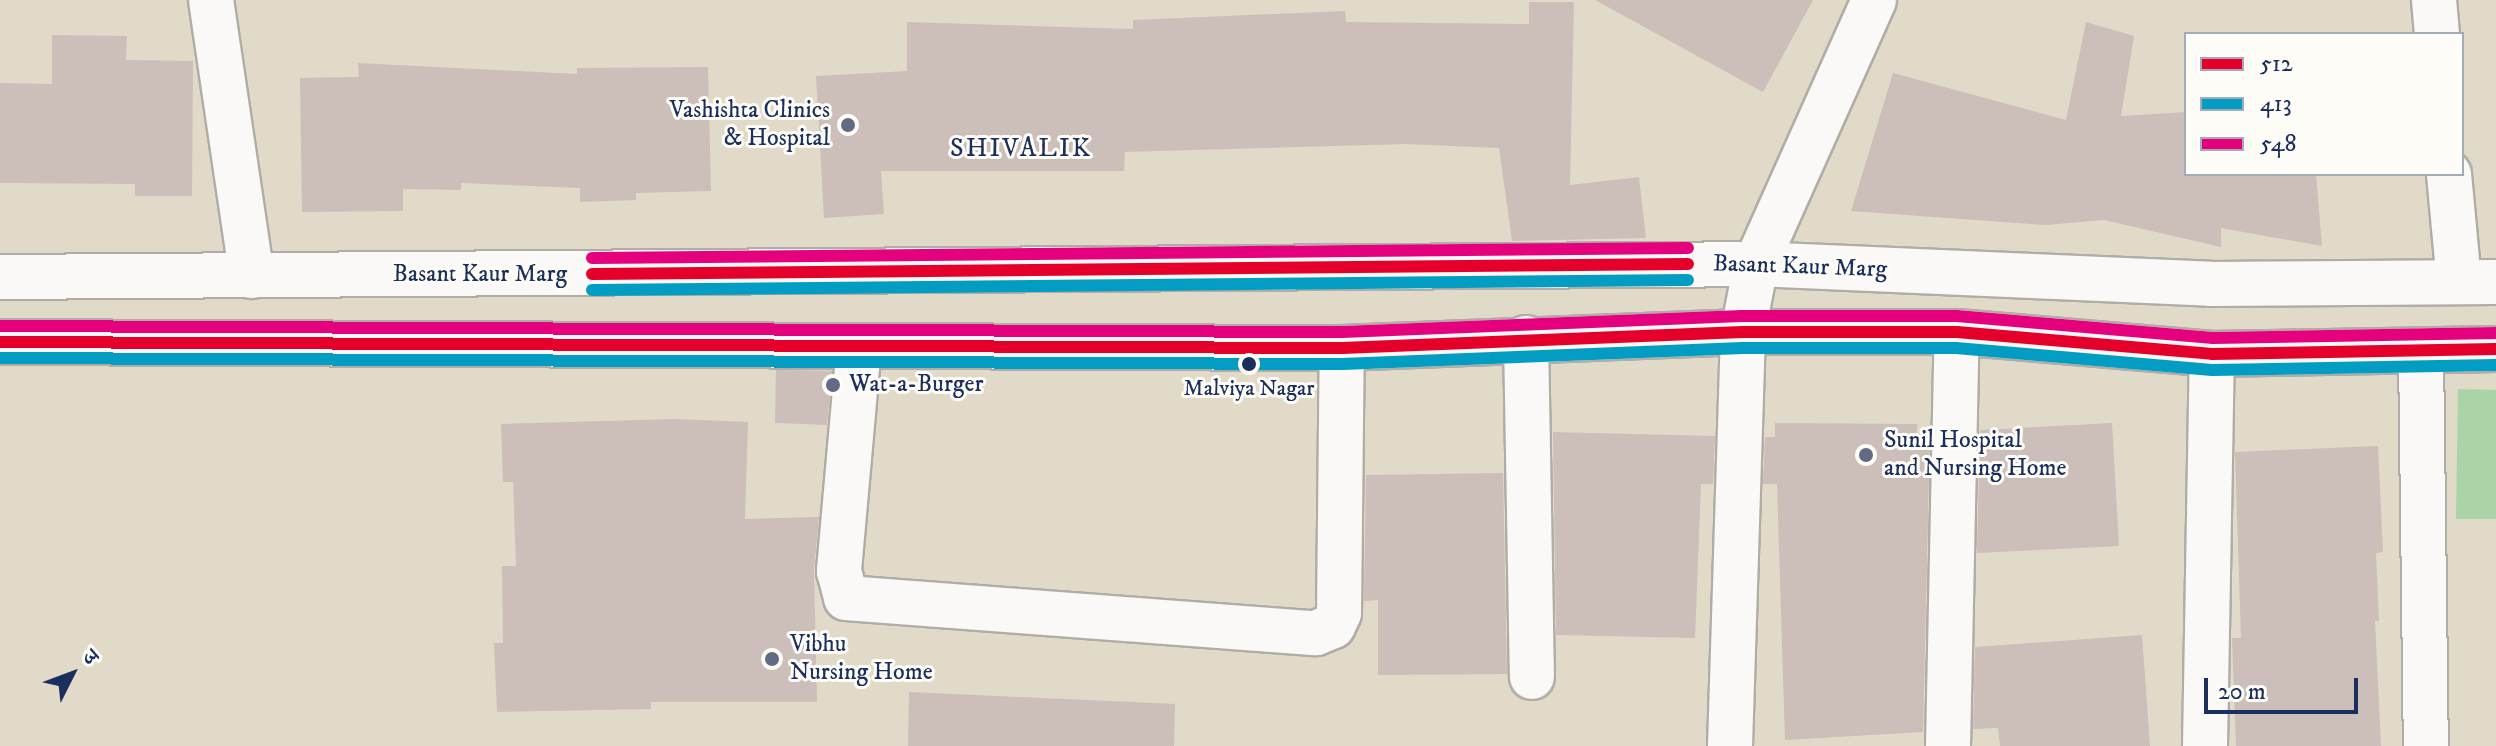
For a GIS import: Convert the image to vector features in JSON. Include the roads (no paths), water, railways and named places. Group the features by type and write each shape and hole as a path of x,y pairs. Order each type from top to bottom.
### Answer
{"main road":[{"path":"211,0 252,276"},
{"path":"1730,746 1743,332 1756,264 1874,0"},
{"path":"2434,0 2437,32"},
{"path":"2450,176 2478,282"},
{"name":"Basant Kaur Marg","path":"0,277 1756,264 2211,284 2478,282"},
{"path":"0,342 1342,348 1526,338 1743,332 1957,332 2212,354 2496,349"},
{"path":"1948,746 1957,332"},
{"path":"1526,338 1532,677"},
{"path":"859,346 839,571 846,598 1316,633 1333,626 1339,613 1342,348"},
{"path":"2421,350 2426,746"},
{"path":"2205,746 2212,354"}],"place":[{"name":"Vashishta Clinics & Hospital","path":"848,125"},
{"name":"Malviya Nagar","path":"1249,364"},
{"name":"Wat-a-Burger","path":"833,385"},
{"name":"Sunil Hospital and Nursing Home","path":"1866,455"},
{"name":"Vibhu Nursing Home","path":"772,659"}],"district":[{"name":"SHIVALIK","path":"1021,149"}]}
